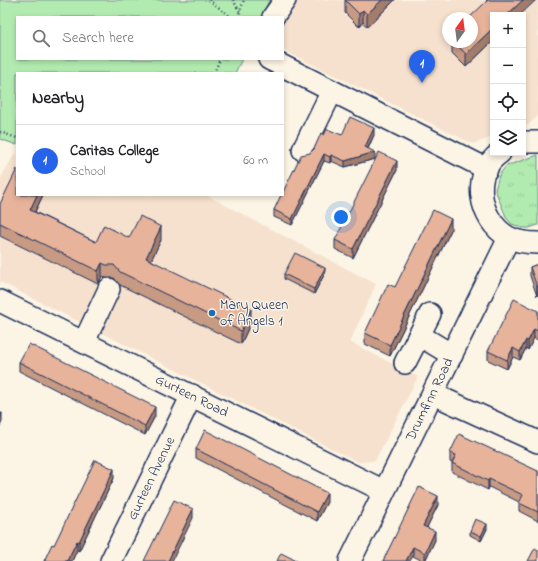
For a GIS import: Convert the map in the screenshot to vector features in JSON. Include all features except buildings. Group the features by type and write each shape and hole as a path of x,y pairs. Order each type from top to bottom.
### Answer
{"street":[{"path":"274,16 285,0"},
{"path":"271,60 487,169"},
{"path":"303,150 332,91"},
{"path":"526,142 538,142"},
{"path":"496,156 487,169 482,184 482,200 486,215 496,228 509,238 524,243 538,243"},
{"name":"Drumfinn Road","path":"350,561 509,238"},
{"path":"84,342 109,289"},
{"name":"Gurteen Road","path":"0,302 384,490"},
{"path":"405,363 430,314"},
{"path":"419,335 452,355"},
{"path":"433,394 538,442"},
{"name":"Gurteen Avenue","path":"111,561 192,395"}],"path":[{"path":"209,0 229,16"},
{"path":"233,0 240,12"},
{"path":"238,16 244,0"},
{"path":"214,72 220,60"},
{"path":"0,132 16,138"}],"shaded area":[{"path":"269,0 538,0 538,116 526,126 526,12 490,12 490,138 473,144 284,50 284,16 262,16"},
{"name":"Mary Queen of Angels 1","path":"15,153 16,196 208,196 376,284 350,342 418,377 375,461 358,462 0,282 0,179"}],"green space":[{"path":"0,0 269,0 262,16 16,16 16,60 242,60 236,72 16,72 16,145 0,139"},
{"path":"538,155 538,225 529,228 522,228 512,224 507,219 495,190 499,175 506,166"}],"place":[{"name":"Caritas College","path":"422,83"},
{"name":"Mary Queen of Angels 1","path":"212,313"}]}
